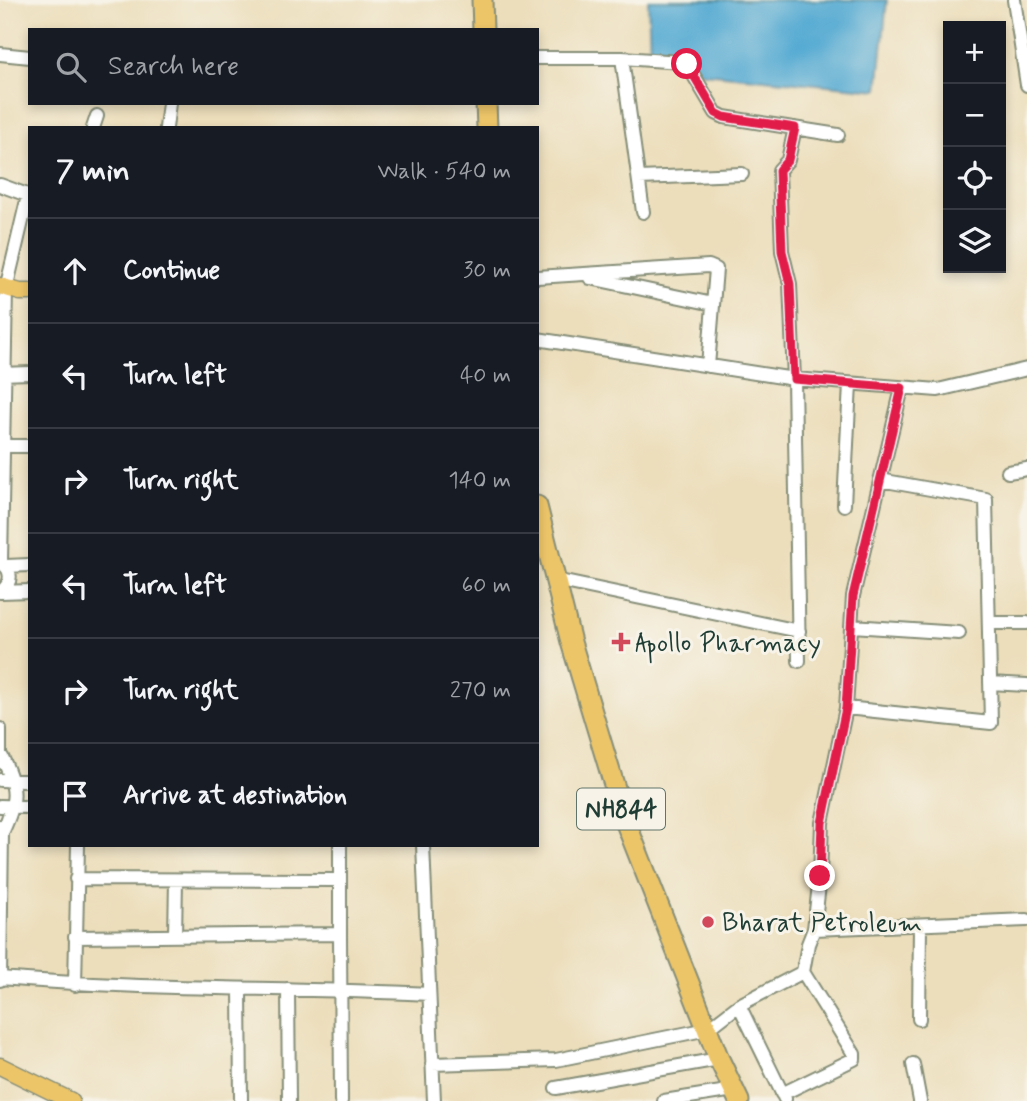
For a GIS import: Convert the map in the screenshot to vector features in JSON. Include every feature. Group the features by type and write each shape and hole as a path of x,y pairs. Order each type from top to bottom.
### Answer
{"highway":[{"path":"482,0 483,28"},
{"path":"486,105 487,126"},
{"name":"NH844","path":"539,518 548,570 624,818 719,1059 737,1095"}],"main road":[{"path":"3,288 28,292"},
{"path":"0,1066 71,1101"}],"street":[{"path":"1014,0 1027,85"},
{"path":"0,54 28,57"},
{"path":"539,58 622,58 681,62 687,64 716,113 724,117 838,135"},
{"path":"622,58 643,212"},
{"path":"166,126 169,105"},
{"path":"795,128 788,160 779,170 782,251 790,284 794,379 799,661"},
{"path":"639,178 742,174"},
{"path":"0,185 28,196"},
{"path":"0,592 10,580 2,563 3,288 28,200"},
{"path":"539,277 709,266 716,269 708,366"},
{"path":"573,274 713,304"},
{"path":"539,339 794,379 902,388 939,390 1027,369"},
{"path":"2,374 28,373"},
{"path":"844,505 850,384"},
{"path":"739,1005 784,1098 854,1059 854,1054 803,972 814,929 822,823 846,708 853,596 902,388"},
{"path":"4,446 28,446"},
{"path":"1008,472 1027,469"},
{"path":"846,708 991,723 986,499 880,480"},
{"path":"2,563 28,565"},
{"path":"548,570 799,631"},
{"path":"0,592 28,591"},
{"path":"989,623 1027,624"},
{"path":"852,626 959,633"},
{"path":"990,683 1027,685"},
{"path":"0,729 1,760 14,807 1,830 0,979 75,985 429,994"},
{"path":"7,780 28,781"},
{"path":"0,807 28,807"},
{"path":"75,985 78,847"},
{"path":"340,847 341,1101"},
{"path":"424,847 434,1101"},
{"path":"76,879 339,880"},
{"path":"175,936 176,880"},
{"path":"814,929 1027,920"},
{"path":"919,1019 920,926"},
{"path":"75,937 340,934"},
{"path":"432,1064 556,1060 708,1029 739,1005 803,972"},
{"path":"240,989 241,1101"},
{"path":"288,989 289,1101"},
{"path":"556,1088 719,1059"},
{"path":"913,1064 920,1101"},
{"path":"664,1101 737,1095"}],"water":[{"path":"648,0 887,0 878,90 703,73 650,53"}],"place":[{"name":"Apollo Pharmacy","path":"621,642"},
{"name":"Bharat Petroleum","path":"708,922"}],"route":[{"path":"687,64 716,113 724,117 795,128 788,160 779,170 782,251 790,284 794,379 902,388 853,596 846,708 822,823 820,876"}]}
